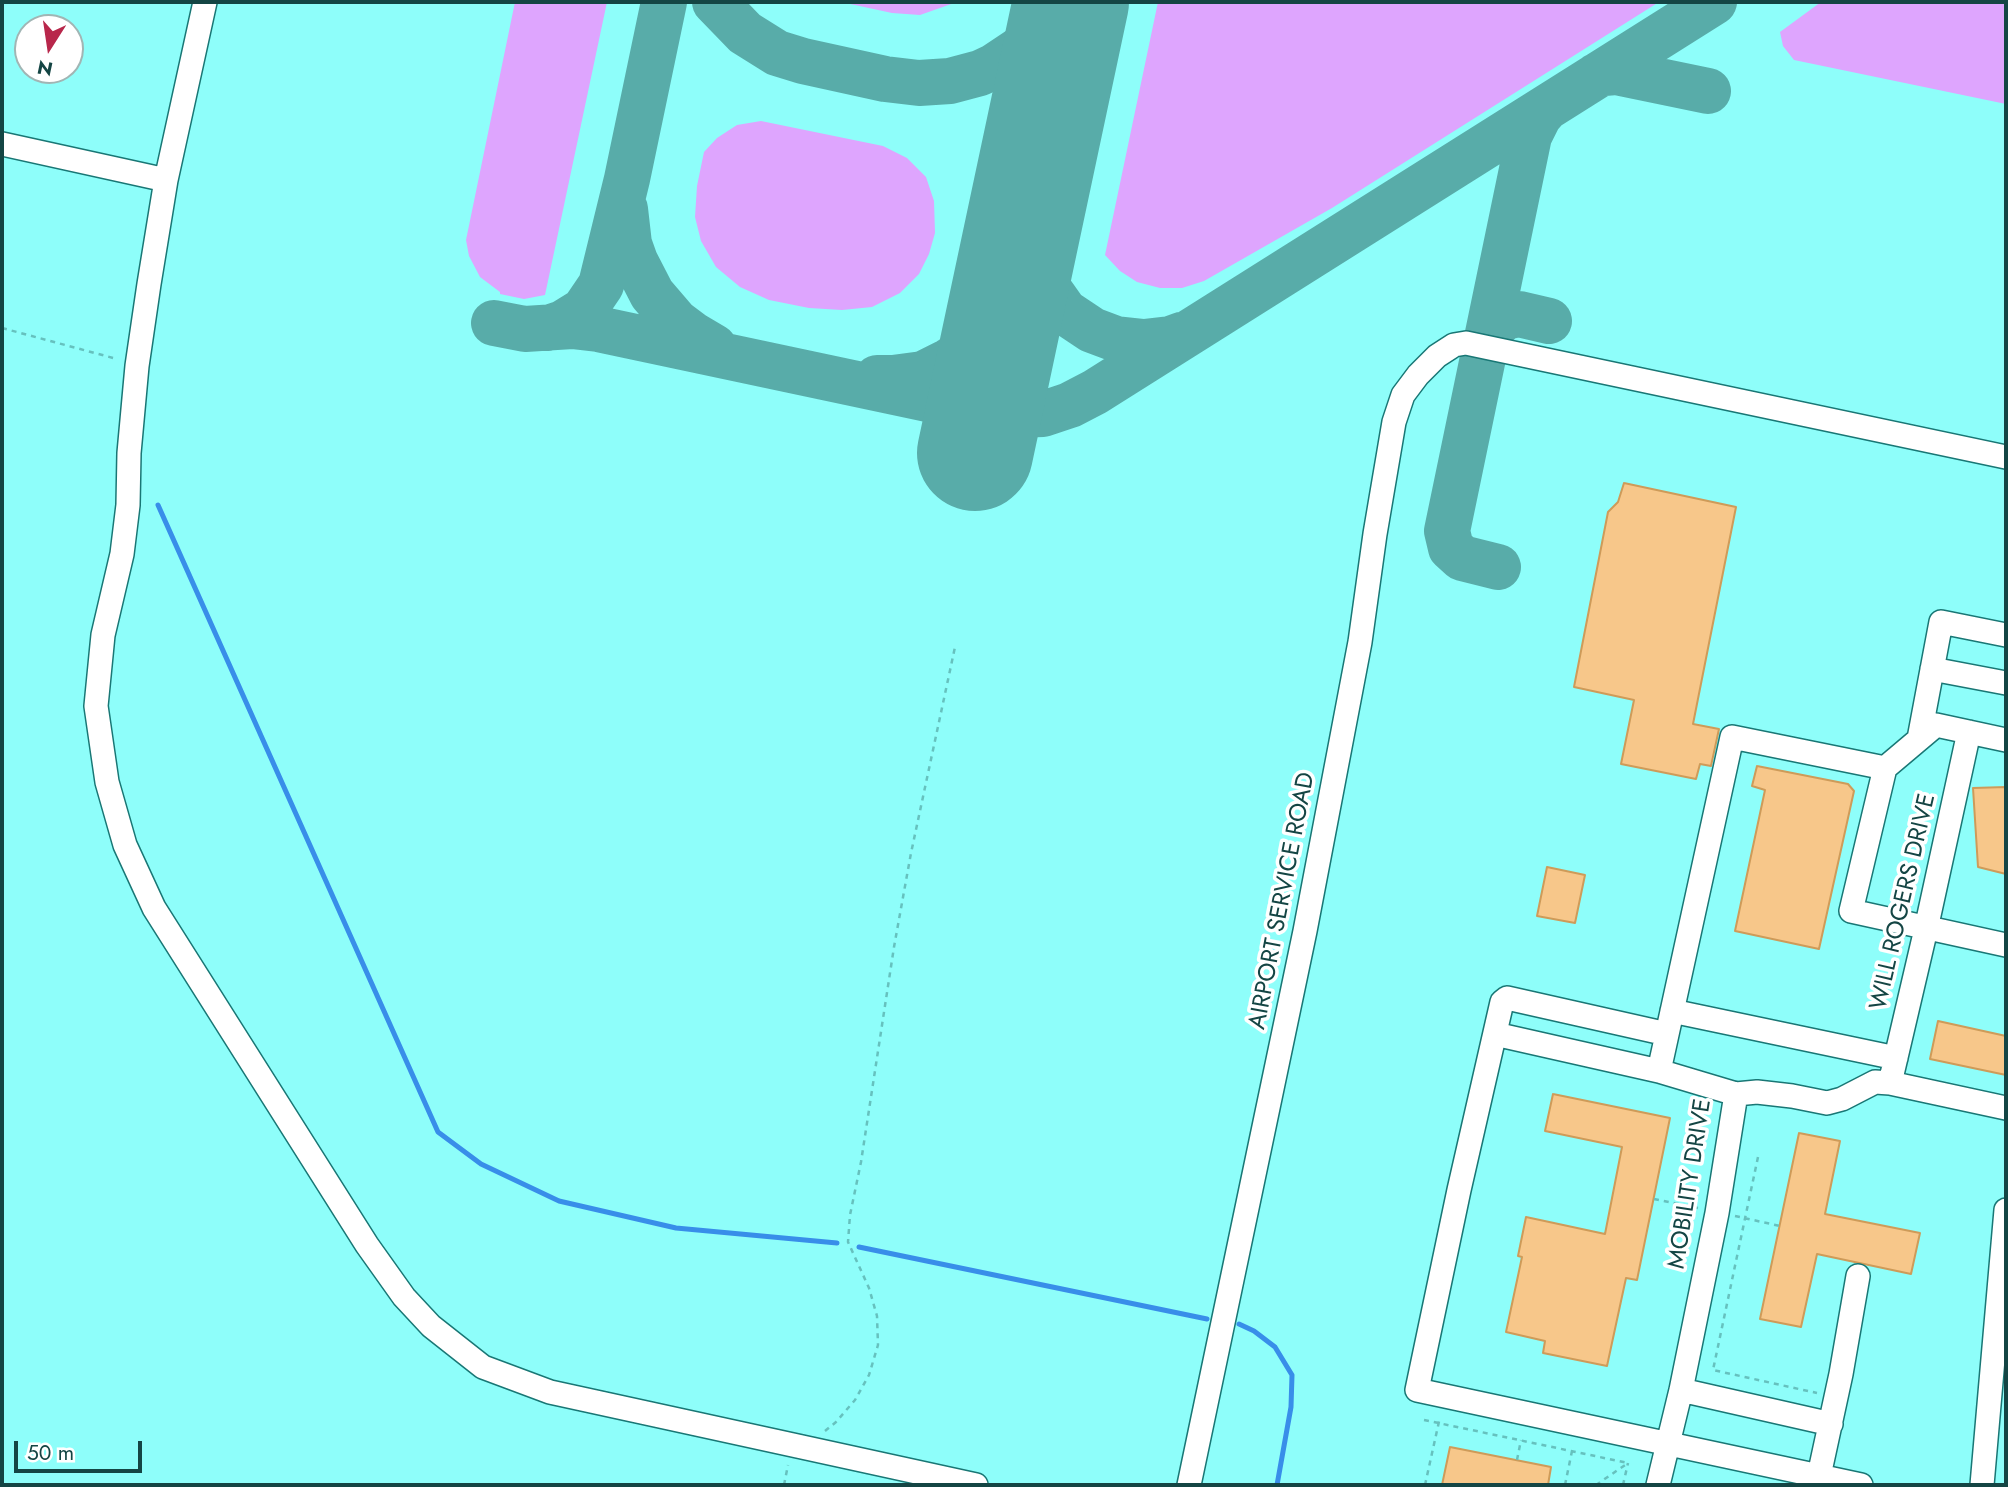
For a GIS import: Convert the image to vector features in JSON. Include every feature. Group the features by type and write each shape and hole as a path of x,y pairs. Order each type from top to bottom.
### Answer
{"lane":[{"path":"205,2 166,180 137,366 129,453 128,505 122,554 103,635 96,706 107,782 125,845 154,908 367,1245 404,1297 431,1326 483,1367 550,1392 976,1485"},
{"path":"2,144 166,180"},
{"name":"AIRPORT SERVICE ROAD","path":"1189,1485 1305,931 1360,642 1394,422 1403,395 1418,375 1437,356 1454,345 1466,343 2006,457"},
{"path":"1919,739 1941,622 2006,635"},
{"path":"1932,669 2006,683"},
{"path":"2006,740 1936,725 1885,768 1851,911 2006,946"},
{"name":"WILL ROGERS DRIVE","path":"1890,1083 1969,732"},
{"path":"1659,1071 1732,737 1885,768"},
{"path":"1667,1034 1507,998 1502,1002 1417,1390 1668,1444 1818,1481 1861,1485"},
{"path":"1672,1010 1896,1058"},
{"name":"MOBILITY DRIVE","path":"1495,1034 1659,1071 1736,1094 1717,1213 1681,1390 1658,1485"},
{"path":"1736,1094 1757,1092 1827,1103 1842,1099 1875,1082 2006,1108"},
{"path":"1982,1485 2006,1210"},
{"path":"1818,1481 1858,1276"},
{"path":"1681,1390 1831,1424"}],"path":[{"path":"2,328 137,366"},
{"path":"784,1485 793,1445 816,1437 836,1422 855,1400 869,1375 878,1345 877,1316 869,1288 848,1242 850,1215 911,853 955,648"},
{"path":"1758,1157 1713,1370 1823,1395"},
{"path":"1654,1199 1700,1209"},
{"path":"1745,1219 1780,1226"},
{"path":"1425,1485 1442,1409"},
{"path":"1424,1420 1628,1463"},
{"path":"1517,1460 1521,1440"},
{"path":"1565,1485 1572,1451"},
{"path":"1596,1485 1628,1463"},
{"path":"1623,1485 1628,1463"}],"shaded area":[{"path":"515,2 607,2 545,295 524,299 500,294 480,277 469,256 466,240"},
{"path":"841,2 957,2 920,15 892,13"},
{"path":"1158,2 1659,2 1332,208 1204,281 1182,288 1160,288 1137,282 1120,271 1105,255"},
{"path":"1821,2 2006,2 2006,104 1794,60 1783,46 1780,32"},
{"path":"761,121 883,146 907,158 926,177 934,201 935,233 919,274 900,293 872,307 842,310 809,308 769,300 740,287 716,267 701,241 695,217 697,186 704,152 717,138 737,125"}],"building":[{"path":"1624,483 1736,507 1693,724 1719,729 1711,766 1700,764 1696,779 1621,764 1634,700 1574,687 1608,512 1618,502"},
{"path":"1757,766 1848,784 1854,791 1819,949 1735,931 1765,790 1752,786"},
{"path":"2006,787 2006,874 1978,867 1973,788"},
{"path":"1547,867 1585,875 1575,923 1537,916"},
{"path":"1938,1021 2006,1036 2006,1075 1930,1059"},
{"path":"1553,1094 1670,1118 1637,1280 1626,1278 1607,1366 1543,1353 1545,1341 1506,1332 1522,1257 1518,1256 1526,1217 1605,1234 1622,1147 1545,1131"},
{"path":"1799,1133 1840,1141 1825,1214 1920,1233 1911,1274 1817,1254 1801,1327 1760,1319"},
{"path":"1450,1447 1551,1467 1548,1485 1442,1485"}],"waterway":[{"path":"158,505 438,1132 481,1164 559,1201 676,1228 837,1243"},
{"path":"859,1247 1207,1319"},
{"path":"1239,1324 1254,1331 1275,1347 1292,1375 1291,1407 1277,1485"}],"taxiway":[{"path":"548,328 563,323 584,310 601,285 627,179 664,2"},
{"path":"715,2 745,33 777,53 885,79 919,83 950,81 995,66 1022,48 1046,23 1060,2"},
{"path":"494,323 525,329 572,326 598,329 984,411 1014,415 1043,414 1070,405 1095,392 1714,2"},
{"path":"1596,76 1616,72 1708,91"},
{"path":"1498,567 1462,558 1451,548 1447,531 1529,136 1546,108"},
{"path":"1029,202 1031,241 1039,268 1048,288 1065,312 1092,330 1116,339 1144,342 1181,335"},
{"path":"625,209 629,244 652,294 676,322 714,347"},
{"path":"877,378 923,374 971,347 1002,302 1014,271"},
{"path":"1486,340 1493,327 1505,317 1519,314 1549,321"}],"runway":[{"path":"975,453 1071,2"}]}
